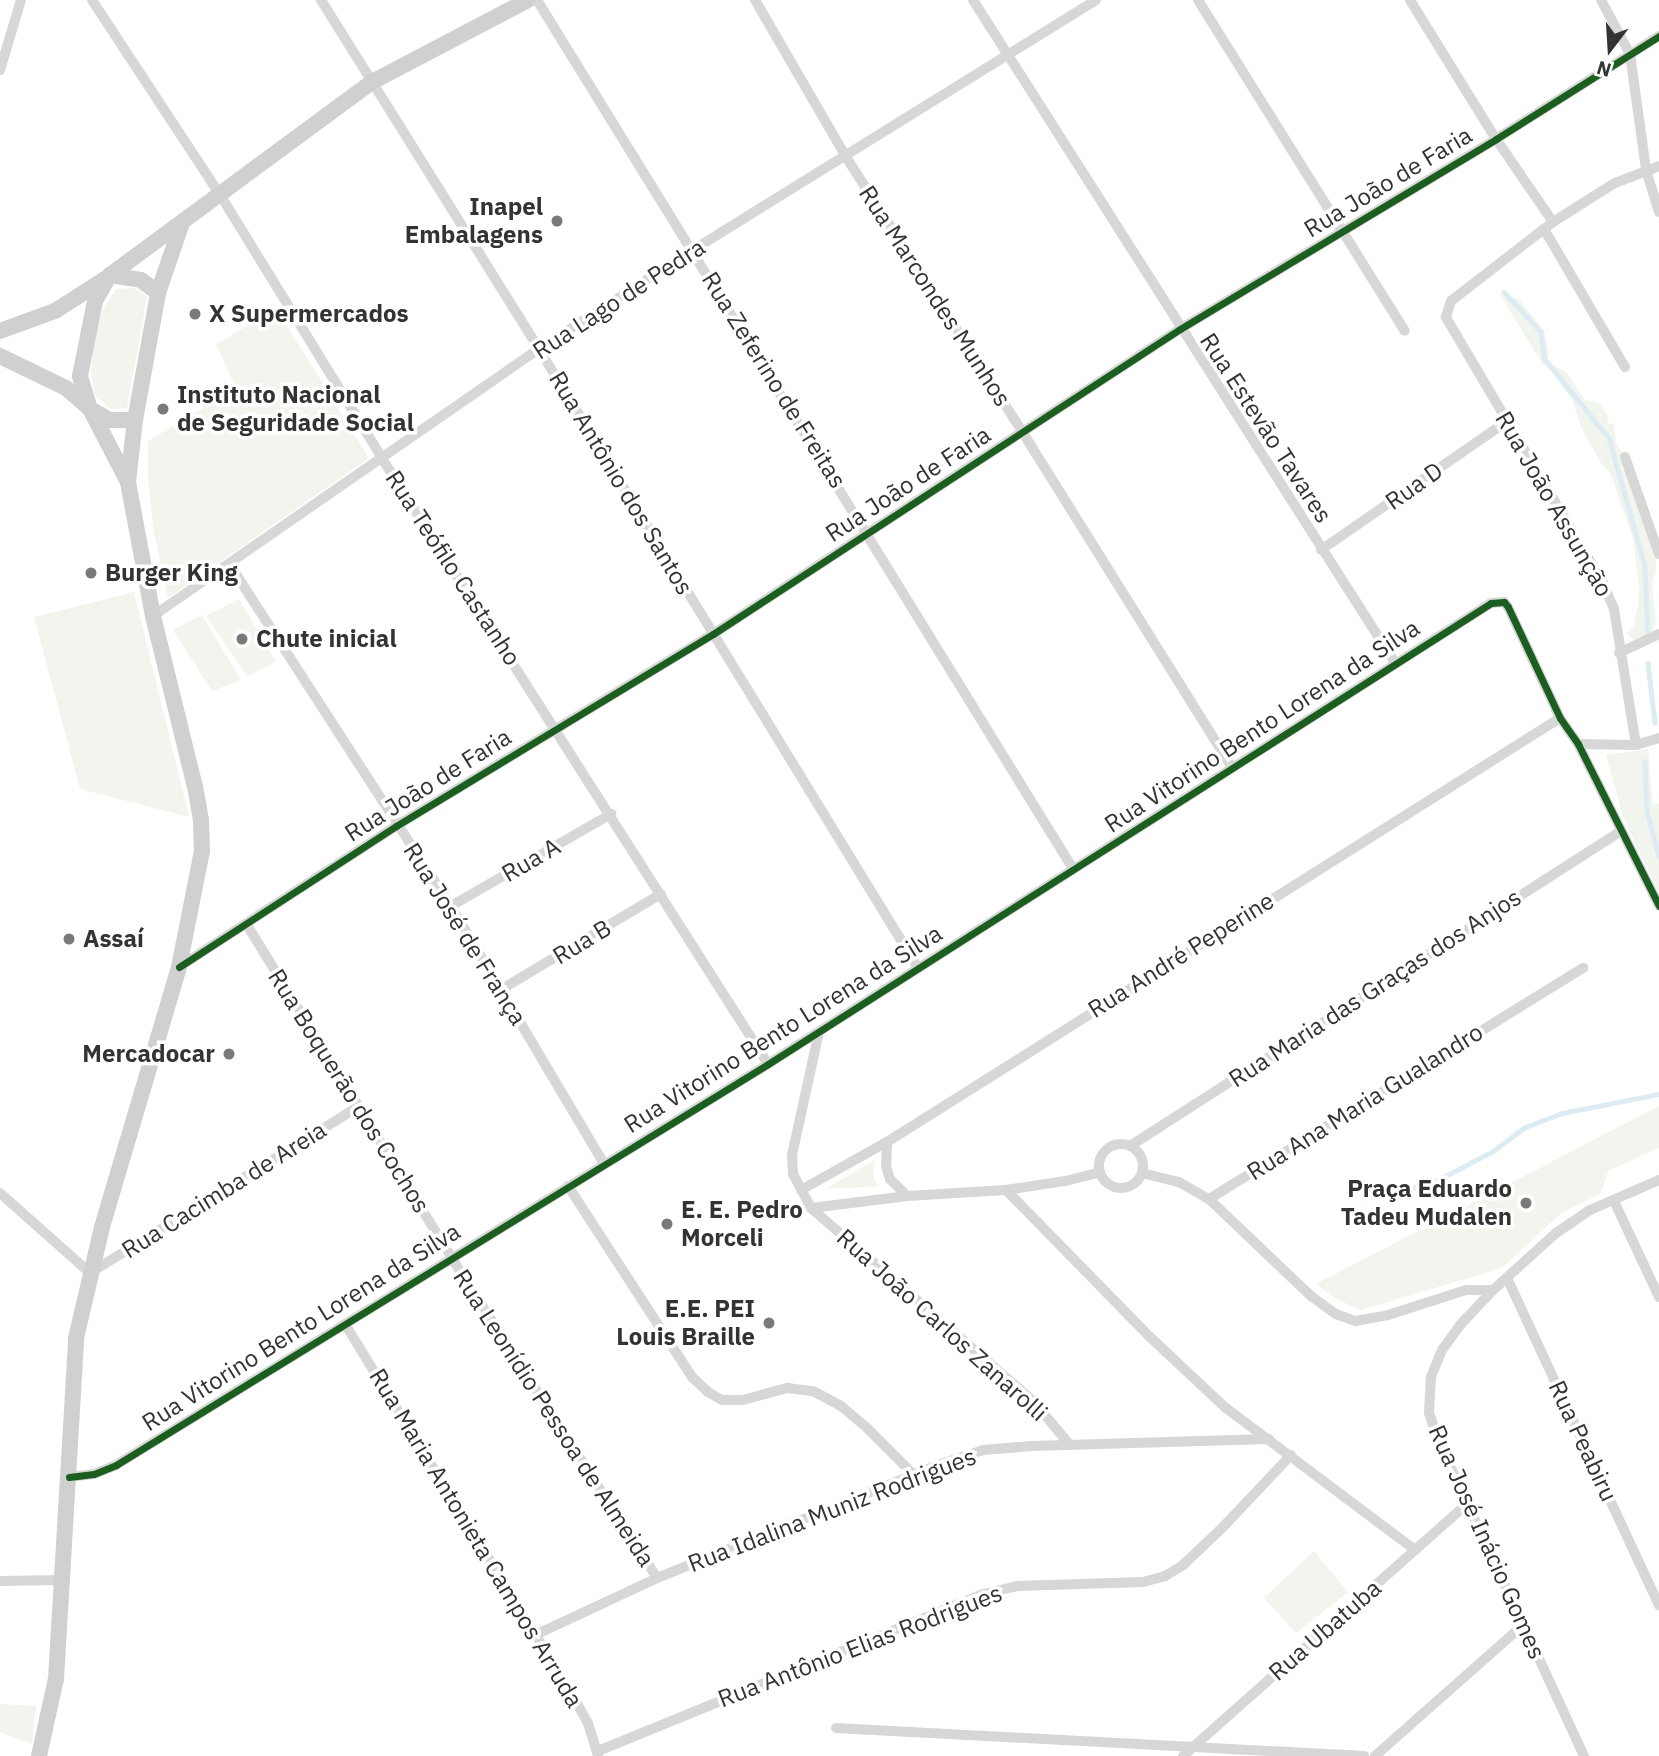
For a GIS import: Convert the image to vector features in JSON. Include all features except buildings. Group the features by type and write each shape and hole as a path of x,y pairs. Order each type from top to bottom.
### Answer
{"main road":[{"path":"0,331 55,311 110,275 370,83 528,0"},
{"path":"128,482 135,420 158,293 182,223"},
{"path":"110,275 141,280 158,293"},
{"path":"39,1756 56,1679 76,1338 90,1273 179,967 202,851 201,820 153,616 128,482 90,408 80,376 82,354 95,301 110,275"},
{"path":"0,356 66,388 90,408 110,419 135,420"}],"street":[{"path":"0,70 21,0"},
{"name":"Rua Teófilo Castanho","path":"92,0 219,193 383,460 556,727 768,1064"},
{"name":"Rua Antônio dos Santos","path":"321,0 370,83 539,349 918,968"},
{"name":"Rua Zeferino de Freitas","path":"537,0 1073,869"},
{"name":"Rua Marcondes Munhos","path":"755,0 846,157 1023,433 1232,768"},
{"name":"Rua Estevão Tavares","path":"973,0 1395,663"},
{"name":"Rua Lago de Pedra","path":"153,616 383,460 539,349 693,250 1096,0"},
{"path":"1198,0 1405,331"},
{"path":"1410,0 1548,225 1625,367"},
{"path":"1601,0 1630,54 1646,170 1659,212"},
{"name":"Rua João de Faria","path":"179,967 396,826 556,727 713,635 1180,329 1344,232 1659,36"},
{"path":"1548,225 1615,183 1659,166"},
{"name":"Rua João Assunção","path":"1548,225 1451,301 1447,317 1506,422 1603,583 1614,609 1636,745"},
{"name":"Rua D","path":"1321,550 1506,422"},
{"path":"1625,457 1659,554"},
{"name":"Rua José de França","path":"230,565 396,826 451,906 604,1164"},
{"name":"Rua Vitorino Bento Lorena da Silva","path":"69,1477 94,1474 116,1465 345,1325 451,1257 819,1032 1491,603 1504,602 1508,607 1560,719"},
{"path":"1619,653 1659,634"},
{"path":"1560,719 1578,744 1659,906"},
{"name":"Rua André Peperine","path":"801,1190 887,1142 1289,886 1560,719"},
{"path":"1578,744 1636,745 1659,738"},
{"name":"Rua A","path":"451,906 611,814"},
{"name":"Rua Maria das Graças dos Anjos","path":"1129,1146 1620,831"},
{"name":"Rua B","path":"502,989 661,894"},
{"name":"Rua Boquerão dos Cochos","path":"247,925 451,1257"},
{"name":"Rua Ana Maria Gualandro","path":"1209,1199 1583,968"},
{"name":"Rua João Carlos Zanarolli","path":"819,1032 792,1155 793,1174 811,1208 1034,1402 1070,1445"},
{"name":"Rua Cacimba de Areia","path":"90,1273 358,1107"},
{"path":"887,1142 886,1166 890,1179 907,1196"},
{"path":"1129,1146 1142,1160 1142,1173 1133,1184 1121,1188 1108,1184 1100,1172 1100,1158 1109,1147 1129,1146"},
{"path":"811,1208 907,1196 1006,1190 1065,1181 1100,1172"},
{"path":"1142,1173 1179,1182 1209,1199 1311,1296 1336,1314 1355,1321 1388,1315 1466,1290 1493,1290"},
{"name":"Rua José Inácio Gomes","path":"1584,1756 1467,1504 1429,1413 1431,1377 1442,1350 1493,1290 1556,1233 1590,1210 1659,1180"},
{"path":"568,1186 682,1363 708,1392 722,1400 743,1400 787,1388 813,1391 841,1406 869,1429 914,1475"},
{"path":"1006,1190 1150,1337 1226,1408 1415,1550"},
{"path":"0,1193 90,1273"},
{"path":"1614,1201 1659,1297"},
{"name":"Rua Leonídio Pessoa de Almeida","path":"451,1257 657,1578"},
{"name":"Rua Peabiru","path":"1507,1278 1659,1605"},
{"name":"Rua Maria Antonieta Campos Arruda","path":"345,1325 584,1715 598,1753"},
{"name":"Rua Idalina Muniz Rodrigues","path":"535,1635 657,1578 914,1475 984,1450 1269,1439"},
{"name":"Rua Antônio Elias Rodrigues","path":"598,1753 983,1594 1017,1586 1143,1582 1165,1576 1183,1566 1291,1455"},
{"name":"Rua Ubatuba","path":"1183,1756 1467,1504"},
{"path":"0,1581 63,1580"},
{"path":"1375,1756 1524,1623"},
{"path":"836,1728 1364,1756"}],"shaded area":[{"path":"134,288 147,297 127,408 111,409 95,395 91,373 94,342 102,311 116,289"},
{"path":"1499,293 1519,300 1544,330 1549,354 1547,365 1543,365"},
{"path":"276,308 369,458 168,598 154,532 148,479 148,441 236,388 216,345"},
{"path":"1552,364 1567,373 1585,400 1598,402 1608,416 1607,423 1614,424 1616,444 1623,453 1622,467 1627,472 1649,531 1656,560 1652,584 1656,624 1651,634 1635,641 1626,633 1634,626 1638,605 1639,588 1633,539 1611,474 1601,463 1581,427 1572,399 1549,368"},
{"path":"134,592 189,817 80,789 34,617"},
{"name":"Chute inicial","path":"239,599 276,662 247,676 206,616"},
{"name":"Chute inicial","path":"202,615 241,680 212,691 173,630"},
{"path":"1648,749 1653,805 1659,803 1659,893 1623,817 1606,755"},
{"name":"Praça Eduardo Tadeu Mudalen","path":"1659,1106 1659,1148 1608,1171 1601,1193 1560,1214 1502,1268 1361,1310 1336,1299 1316,1284"},
{"path":"874,1160 873,1175 878,1187 828,1188"},
{"path":"1314,1551 1348,1592 1296,1633 1264,1598"},
{"path":"0,1704 36,1706 32,1744 0,1732"}],"waterway":[{"path":"1504,292 1541,332 1544,358 1609,438 1645,566 1648,631"},
{"path":"1648,663 1655,723"},
{"path":"1645,761 1647,811 1659,856"},
{"path":"1366,1198 1430,1184 1493,1151 1523,1128 1562,1113 1659,1094"}],"cycle path":[{"path":"179,967 396,826 713,634 1180,329 1496,139 1659,36"},
{"path":"69,1477 94,1474 116,1465 768,1064 1491,603 1504,602 1508,607 1560,718 1578,744 1659,906"}],"place":[{"name":"Inapel Embalagens","path":"557,221"},
{"name":"X Supermercados","path":"195,314"},
{"name":"Instituto Nacional de Seguridade Social","path":"163,409"},
{"name":"Burger King","path":"91,573"},
{"name":"Chute inicial","path":"242,639"},
{"name":"Assaí","path":"69,939"},
{"name":"Mercadocar","path":"229,1054"},
{"name":"Praça Eduardo Tadeu Mudalen","path":"1526,1203"},
{"name":"E. E. Pedro Morceli","path":"667,1224"},
{"name":"E.E. PEI Louis Braille","path":"769,1323"}]}
